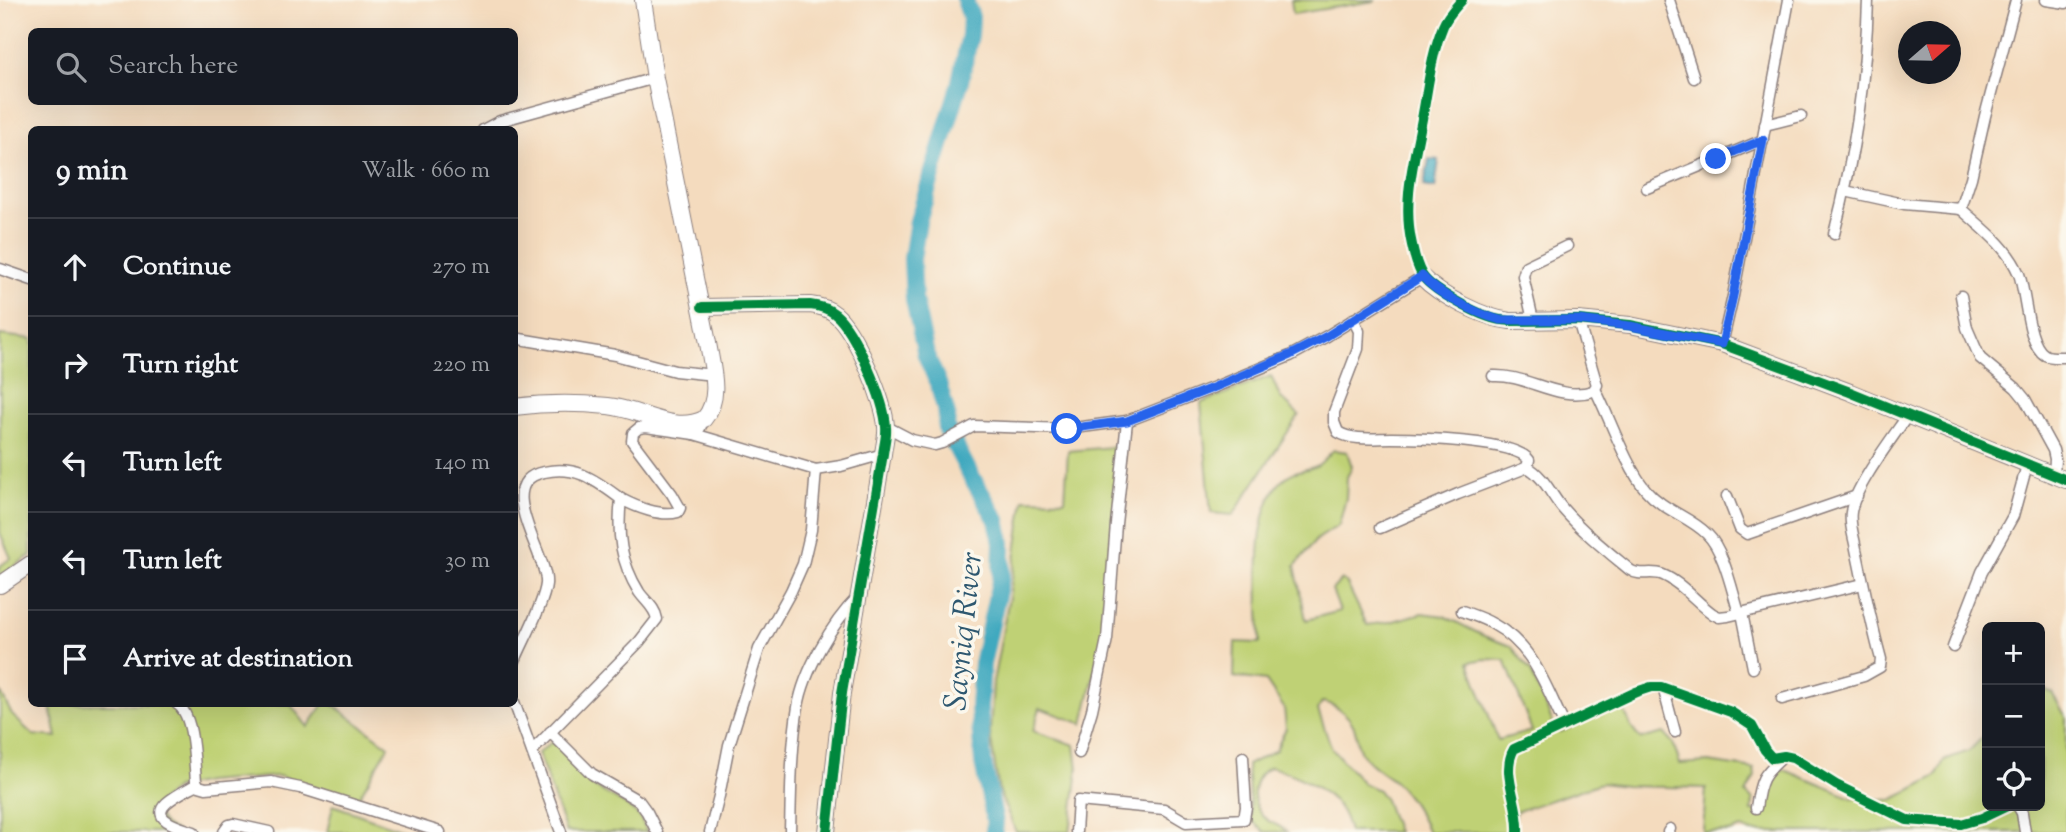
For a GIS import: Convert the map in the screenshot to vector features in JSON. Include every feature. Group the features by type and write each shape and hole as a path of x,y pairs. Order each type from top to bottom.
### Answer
{"street":[{"path":"643,0 714,375 714,404 694,434"},
{"path":"1462,0 1444,24 1435,51 1408,193 1409,232 1418,265 1422,276 1437,290 1488,317 1510,321 1578,320 1630,326 1722,344 1797,370 2060,478"},
{"path":"1669,0 1694,78"},
{"path":"1722,344 1789,0"},
{"path":"1834,234 1845,191 1860,107 1866,58 1868,0"},
{"path":"1961,209 2016,0"},
{"path":"2046,0 2066,3"},
{"path":"491,126 500,121 656,78"},
{"path":"1765,125 1801,116"},
{"path":"1647,188 1763,140"},
{"path":"1845,191 1904,204 1961,209 2004,248 2019,275 2037,349 2044,355 2066,358"},
{"path":"1533,320 1523,276 1524,269 1567,246"},
{"path":"0,270 28,280"},
{"path":"887,428 912,440 935,445 974,426 1067,429 1127,421 1290,355 1327,336 1422,276"},
{"path":"1961,296 1967,328 1980,358 2025,399 2053,450 2060,478"},
{"path":"702,307 822,307 835,314 847,328 881,400 887,428 842,693 827,832"},
{"path":"1353,319 1360,338 1358,349 1334,412 1334,422 1341,435 1493,445 1522,453 1529,460 1527,467"},
{"path":"1578,320 1597,385 1595,389 1645,489 1670,511 1707,534 1716,545 1741,613 1753,668"},
{"path":"518,339 615,355 675,371 714,375"},
{"path":"1493,376 1506,375 1541,388 1559,391 1586,393 1595,389"},
{"path":"518,407 576,404 611,406 677,424 690,424 704,419"},
{"path":"1782,699 1864,676 1880,667 1881,659 1850,520 1857,496 1908,415"},
{"path":"1079,753 1092,710 1107,639 1115,524 1127,421"},
{"path":"518,654 547,581 524,516 522,501 526,482 540,472 568,469 588,477 621,499 672,514 680,508 632,437 635,430 642,427 694,434 816,470 883,454"},
{"path":"1953,647 1982,572 2013,516 2027,464"},
{"path":"1380,528 1527,467"},
{"path":"1527,467 1540,476 1563,509 1630,570 1638,575 1654,572 1663,575 1719,617 1863,584"},
{"path":"710,832 729,745 759,649 803,564 811,530 816,470"},
{"path":"1727,496 1740,529 1747,534 1857,496"},
{"path":"532,751 639,642 657,620 655,612 641,596 625,564 618,522 621,499"},
{"path":"0,585 28,566"},
{"path":"790,832 793,751 801,694 836,621 859,596"},
{"path":"1462,611 1492,623 1514,638 1535,662 1565,726"},
{"path":"1518,832 1518,815 1509,776 1510,757 1514,748 1636,692 1657,686 1731,712 1752,726 1772,758 1793,758 1836,785 1907,820 1961,824 1997,811"},
{"path":"1663,687 1675,732"},
{"path":"180,707 188,721 197,784"},
{"path":"516,707 561,832"},
{"path":"550,732 592,774 639,802 657,832"},
{"path":"1756,808 1759,785 1769,769 1784,756"},
{"path":"1076,832 1078,801 1164,809 1186,822 1244,818 1246,807 1243,757"},
{"path":"197,784 206,788 271,782 300,788 440,832"},
{"path":"194,832 167,821 161,811 165,803 197,784"},
{"path":"2021,811 2025,832"},
{"path":"224,832 233,824 269,832"}],"green space":[{"path":"1291,0 1375,0 1375,1 1293,14"},
{"path":"0,335 28,338 28,557 0,576 0,566 11,558 0,533"},
{"path":"1271,376 1280,397 1299,415 1233,515 1211,513 1201,403"},
{"path":"1122,446 1107,576 1104,632 1083,724 1040,708 1033,731 1075,745 1078,769 1070,832 1016,832 999,792 990,733 993,682 1024,499 1065,500 1068,451"},
{"path":"1334,450 1347,452 1352,467 1347,477 1346,498 1339,525 1316,540 1295,566 1306,620 1340,611 1332,590 1341,580 1347,584 1367,625 1422,613 1444,616 1511,646 1531,672 1553,723 1560,732 1622,705 1631,727 1640,739 1664,733 1673,743 1680,764 1708,762 1754,769 1755,776 1746,793 1753,800 1752,811 1762,811 1769,775 1778,767 1852,798 1892,800 1937,776 1944,760 1969,751 1982,738 1982,811 2045,811 2045,690 2052,693 2066,717 2066,832 1752,832 1742,828 1729,832 1703,832 1706,788 1601,783 1515,812 1514,832 1428,832 1405,793 1360,751 1355,728 1350,720 1335,707 1322,702 1318,710 1332,749 1363,783 1378,790 1385,800 1397,832 1349,832 1340,809 1326,794 1297,777 1270,767 1258,778 1254,800 1267,820 1287,832 1265,832 1251,820 1247,765 1276,750 1286,728 1284,708 1266,681 1234,677 1235,642 1260,643 1259,556 1265,511 1273,493 1287,476 1322,462","holes":["1485,659 1505,660 1532,731 1498,740 1469,662"]},
{"path":"0,691 12,715 33,735 57,737 51,707 292,707 308,727 322,707 336,707 389,746 356,802 279,776 207,782 176,788 156,805 162,822 177,832 0,832"},
{"path":"553,741 593,786 626,805 640,817 647,832 566,832 538,753"},
{"path":"333,805 408,832 327,832"}],"water":[{"path":"1429,159 1439,160 1435,188 1424,186"}],"waterway":[{"name":"Sayniq River","path":"965,0 971,17 970,35 959,86 918,221 912,259 914,299 926,355 947,415 946,428 997,520 1002,543 1001,577 982,664 979,707 983,763 995,822 994,832"}],"cycle path":[{"path":"1462,0 1445,22 1436,48 1409,197 1409,229 1415,257 1422,275 1434,287 1463,305 1497,319 1578,320 1630,325 1722,344 1850,392 2066,480"},
{"path":"702,307 810,305 829,310 843,322 860,350 875,384 884,416 886,437 842,693 827,832"},
{"path":"1518,832 1509,768 1514,749 1651,687 1661,687 1731,712 1752,726 1772,758 1793,758 1836,785 1907,820 1961,824 1997,811"}],"route":[{"path":"1067,429 1127,421 1290,355 1327,336 1422,276 1437,290 1488,317 1500,320 1578,320 1630,326 1722,344 1763,140 1716,159"}]}
